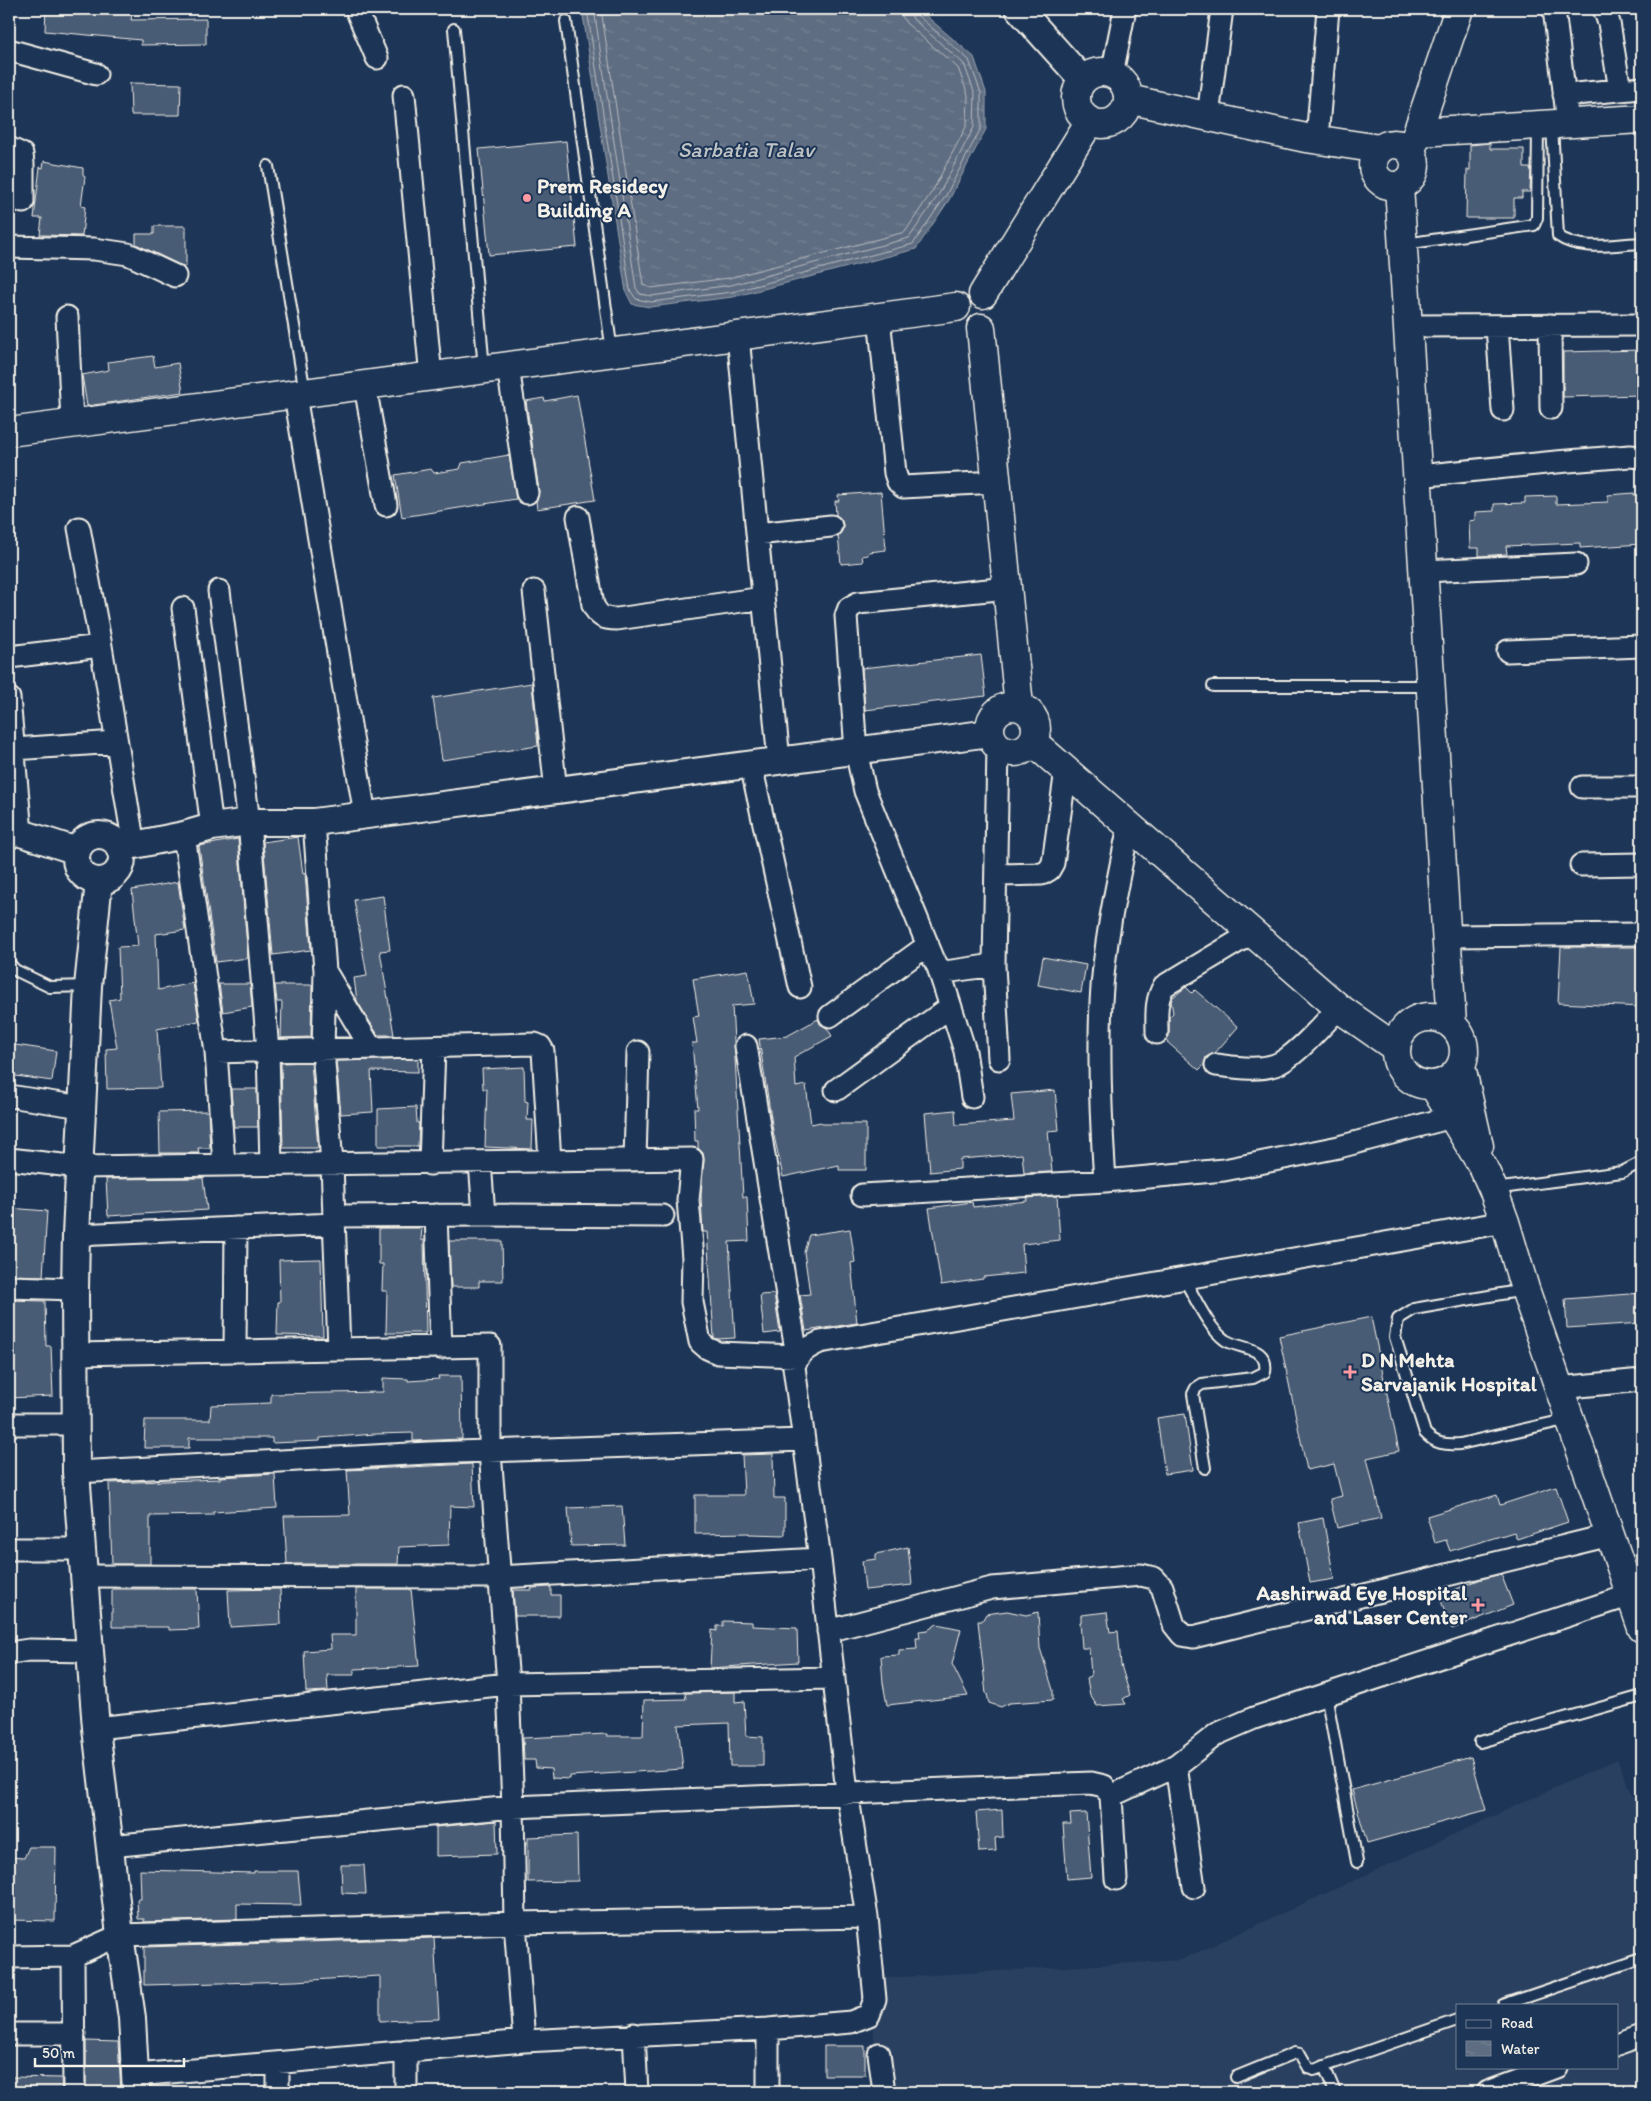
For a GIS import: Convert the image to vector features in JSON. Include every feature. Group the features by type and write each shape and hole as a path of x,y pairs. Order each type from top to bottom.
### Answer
{"main road":[{"path":"1459,9 1414,142 1416,164 1414,172 1406,183 1399,186 1385,184 1375,174 1372,161 1380,149 1392,143 1399,144 1414,142 1553,124 1642,119"},
{"path":"1104,72 1112,74 1124,84 1128,99 1124,113 1118,119 1104,124 1090,121 1084,117 1076,103 1077,88 1082,79 1092,74 1104,72"},
{"path":"1128,99 1317,139 1380,149"},
{"path":"983,294 1090,121"},
{"path":"1399,186 1452,1024"},
{"path":"978,292 983,294 993,308 990,320 981,328 965,326 958,318 956,307 966,294 978,292"},
{"path":"9,432 72,422 365,386 956,307"},
{"path":"981,328 1019,706"},
{"path":"1019,706 1032,714 1035,721 1036,735 1033,742 1027,748 1020,751 1005,750 994,740 990,726 997,712 1004,707 1019,706"},
{"path":"1033,742 1339,1008 1396,1048"},
{"path":"1432,1016 1452,1024 1460,1033 1465,1055 1461,1066 1450,1079 1433,1085 1421,1084 1410,1079 1402,1071 1397,1060 1396,1048 1398,1038 1404,1029 1412,1022 1432,1016"},
{"path":"1461,1066 1488,1178 1505,1222 1525,1290 1642,1628"},
{"path":"1433,1085 1488,1178"}],"street":[{"path":"356,9 376,58"},
{"path":"1019,9 1082,79"},
{"path":"1112,74 1125,9"},
{"path":"1208,116 1222,9"},
{"path":"1317,139 1328,9"},
{"path":"1553,124 1564,95 1554,9"},
{"path":"1604,9 1609,23 1620,90"},
{"path":"9,50 96,74"},
{"path":"1564,95 1642,88"},
{"path":"404,95 431,377"},
{"path":"9,148 22,154 23,202"},
{"path":"9,247 94,249 128,254 175,276"},
{"path":"67,316 72,422"},
{"path":"879,317 894,473 898,482 903,487 997,482"},
{"path":"1550,325 1551,408"},
{"path":"1408,326 1642,325"},
{"path":"1497,326 1503,410"},
{"path":"738,336 779,761"},
{"path":"496,368 527,493"},
{"path":"365,386 386,505"},
{"path":"300,394 365,816"},
{"path":"1418,476 1556,462 1630,456 1642,457"},
{"path":"578,517 594,605 597,614 605,619 617,619 763,598"},
{"path":"757,534 831,526"},
{"path":"79,528 101,646 116,742 126,847 118,870 113,876 99,881 85,877 80,872 76,858 77,851 84,840 97,835 110,838 126,847 212,827 249,822 314,822 856,751 994,740 996,874 994,965 999,1058"},
{"path":"1424,571 1576,564"},
{"path":"972,1097 965,1051 938,967 870,805 856,751 846,616 849,608 858,603 1008,588"},
{"path":"219,591 249,822 268,1051 271,1164"},
{"path":"534,591 556,790"},
{"path":"183,608 212,827"},
{"path":"9,657 101,646"},
{"path":"1508,652 1642,646"},
{"path":"9,698 14,748 13,835 77,851"},
{"path":"14,748 116,742"},
{"path":"751,765 800,987"},
{"path":"996,874 1042,874 1049,870 1053,863 1066,770"},
{"path":"1582,787 1642,788"},
{"path":"314,822 325,971 323,1050 332,1164 339,1350"},
{"path":"1105,1181 1099,1091 1101,1001 1112,912 1129,826"},
{"path":"184,835 216,1052 224,1165"},
{"path":"1581,865 1642,864"},
{"path":"99,881 88,986 76,1235 76,1472 96,1728 120,1935 132,2018 136,2084 278,2063 524,2041 851,2022 869,2015 875,1999 867,1917 847,1792 820,1559 803,1440 794,1367 797,1356 746,1046"},
{"path":"1157,1033 1157,1002 1164,986 1252,933"},
{"path":"1447,936 1642,934"},
{"path":"830,1016 928,945"},
{"path":"938,967 945,972 994,965"},
{"path":"325,971 371,1048"},
{"path":"836,1090 950,1007"},
{"path":"1216,1065 1249,1068 1274,1065 1289,1057 1339,1008"},
{"path":"216,1052 535,1044 540,1046 543,1051 550,1161"},
{"path":"430,1164 434,1047"},
{"path":"635,1160 638,1052"},
{"path":"9,1096 82,1107"},
{"path":"862,1195 1105,1181 1224,1170 1339,1147 1452,1117"},
{"path":"9,1159 80,1167 430,1164 692,1159 688,1200 693,1258 692,1302 700,1342 718,1353 797,1356 820,1342 1505,1222"},
{"path":"480,1162 484,1215"},
{"path":"76,1235 236,1228 334,1220 436,1215 663,1216"},
{"path":"436,1215 441,1348"},
{"path":"235,1352 236,1228"},
{"path":"9,1287 75,1290"},
{"path":"75,1354 490,1346 490,1452 508,1684 515,1923 524,2041"},
{"path":"1559,1388 1642,1380"},
{"path":"9,1424 76,1424"},
{"path":"76,1472 490,1452 803,1440"},
{"path":"828,1631 992,1588 1141,1575 1154,1578 1162,1587 1174,1625 1182,1634 1193,1637 1610,1535"},
{"path":"9,1549 81,1549"},
{"path":"85,1576 500,1577 820,1559"},
{"path":"1111,1796 1176,1766 1217,1734 1254,1718 1631,1595"},
{"path":"9,1653 29,1650 89,1651"},
{"path":"96,1728 508,1684 834,1678"},
{"path":"1176,1766 1194,1887"},
{"path":"110,1846 513,1807 1091,1783 1104,1786 1111,1796 1116,1879"},
{"path":"9,1957 73,1956 120,1935 515,1923 867,1917"},
{"path":"73,1956 74,2092"},
{"path":"768,2028 768,2092"},
{"path":"9,2034 74,2034"},
{"path":"634,2034 637,2092"},
{"path":"1618,2045 1642,2036"},
{"path":"406,2052 406,2092"},
{"path":"879,2054 884,2092"},
{"path":"278,2063 278,2092"},
{"path":"1488,2092 1553,2068"}],"lane":[{"path":"566,21 613,353"},
{"path":"454,29 496,368"},
{"path":"1553,124 1558,236 1567,242 1584,245 1642,243"},
{"path":"1403,244 1534,225 1537,218 1553,124"},
{"path":"268,166 300,394"},
{"path":"1213,686 1431,686"},
{"path":"9,963 15,970 50,987 88,986"},
{"path":"1488,1178 1622,1172 1642,1162"},
{"path":"1184,1279 1215,1331 1226,1341 1251,1348 1262,1356 1266,1365 1265,1372 1253,1378 1202,1384 1196,1388 1193,1394 1204,1468"},
{"path":"1525,1290 1414,1309 1398,1319 1395,1337 1425,1433 1432,1441 1445,1445 1460,1444 1570,1419"},
{"path":"1326,1694 1357,1862"},
{"path":"1480,1742 1642,1696"},
{"path":"1506,2004 1642,1958"},
{"path":"1236,2077 1296,2054 1300,2054 1308,2068 1314,2070 1456,2020"},
{"path":"1324,2066 1335,2092"}],"shaded area":[{"path":"1617,1759 1642,1816 1642,2092 881,2092 867,1979 1181,1960"}],"water":[{"name":"Sarbatia Talav","path":"582,9 918,9 974,57 986,92 986,129 949,200 916,249 733,297 650,307 632,304 626,292"}],"building":[{"path":"46,9 100,9 132,14 131,20 206,19 206,44 141,45 141,40 45,31"},
{"path":"130,83 181,84 180,115 131,115"},
{"name":"Prem Residecy Building A","path":"566,141 577,247 489,255 479,149"},
{"path":"1490,143 1490,149 1524,149 1524,168 1531,168 1530,192 1522,192 1522,198 1514,198 1514,218 1466,218 1467,170 1470,170 1470,145"},
{"path":"44,161 83,168 85,177 81,206 85,207 82,236 40,235 42,218 34,218 40,167 43,168"},
{"path":"154,226 186,226 186,266 182,266 136,244 136,234 154,234"},
{"path":"1642,350 1642,395 1563,397 1563,352"},
{"path":"153,356 155,367 178,363 183,392 87,406 82,375 109,370 108,362"},
{"path":"577,395 595,500 537,509 536,501 539,491 526,401 544,398 545,401"},
{"path":"509,455 516,499 402,517 395,475 431,469 434,473 460,469 462,463"},
{"path":"881,492 886,550 869,552 868,555 862,556 863,562 841,564 838,536 842,531 843,525 841,519 836,515 835,501 839,501 838,495"},
{"path":"1634,493 1634,495 1642,495 1642,544 1580,548 1580,543 1506,546 1507,554 1479,556 1479,548 1470,548 1469,521 1475,520 1475,512 1494,511 1494,504 1525,503 1525,497 1556,496 1556,504 1608,502 1608,495"},
{"path":"981,655 986,696 865,710 862,668"},
{"path":"532,683 538,746 442,760 433,698"},
{"path":"298,837 303,874 305,873 311,950 273,955 263,842"},
{"path":"238,839 248,958 216,962 199,846"},
{"path":"178,882 185,930 156,934 158,990 193,983 199,1021 157,1029 161,1088 107,1089 106,1049 117,1048 109,1000 120,998 118,947 138,946 132,890"},
{"path":"383,896 390,950 380,951 394,1035 378,1035 357,1001 354,978 367,976 354,900"},
{"path":"1561,947 1642,947 1642,1007 1558,1003"},
{"path":"1043,957 1086,965 1081,993 1038,985"},
{"path":"748,970 754,1004 732,1006 743,1197 747,1197 749,1241 729,1242 735,1338 717,1339 714,1338 707,1232 703,1232 701,1194 704,1160 703,1153 698,1148 698,1141 695,1141 694,1109 698,1109 692,1043 697,1043 693,1017 699,1016 693,979"},
{"path":"219,984 250,984 252,1007 223,1012"},
{"path":"275,985 312,985 311,1037 281,1038 282,1002 277,1002"},
{"path":"1186,987 1192,993 1195,990 1238,1027 1215,1053 1206,1057 1204,1065 1199,1070 1166,1041 1169,1033 1169,1017 1173,1013 1171,1001 1173,997"},
{"path":"818,1019 820,1024 827,1028 832,1036 794,1057 796,1087 806,1085 811,1124 821,1122 822,1124 866,1124 866,1170 839,1170 839,1165 783,1177 773,1131 759,1039 787,1036"},
{"path":"9,1044 56,1051 52,1081 9,1075"},
{"path":"418,1059 418,1072 371,1071 373,1112 341,1114 336,1061"},
{"path":"311,1062 318,1148 283,1148 281,1063"},
{"path":"524,1067 525,1101 528,1102 527,1120 533,1120 532,1149 485,1147 487,1089 483,1089 482,1069"},
{"path":"231,1089 257,1089 258,1127 234,1127"},
{"path":"1055,1090 1059,1130 1048,1131 1052,1172 1024,1173 1022,1154 960,1159 960,1169 930,1172 925,1113 955,1110 956,1125 1014,1121 1011,1094"},
{"path":"416,1107 417,1123 419,1123 418,1146 378,1146 378,1109"},
{"path":"208,1111 210,1148 198,1148 199,1153 160,1153 159,1112"},
{"path":"203,1178 207,1210 108,1216 106,1179"},
{"path":"1057,1196 1060,1240 1022,1244 1024,1273 983,1277 983,1279 941,1285 929,1208 972,1202 973,1207 1027,1201 1026,1198"},
{"path":"9,1208 47,1211 43,1276 9,1275"},
{"path":"379,1228 422,1228 421,1240 424,1240 426,1333 386,1333 387,1291 382,1291 383,1264 379,1264"},
{"path":"850,1229 855,1262 851,1263 857,1323 806,1331 800,1295 810,1294 804,1252 809,1235"},
{"path":"449,1241 502,1241 503,1281 479,1281 479,1287 451,1287"},
{"path":"321,1259 323,1336 277,1335 278,1302 280,1302 279,1260"},
{"path":"1642,1293 1642,1323 1567,1328 1565,1299"},
{"path":"774,1294 780,1332 764,1334 760,1295"},
{"path":"9,1300 45,1301 46,1346 51,1346 53,1396 9,1398"},
{"path":"1371,1317 1399,1451 1367,1458 1381,1518 1337,1528 1330,1499 1342,1496 1334,1464 1307,1470 1279,1336"},
{"path":"438,1376 461,1376 462,1439 413,1441 413,1433 376,1434 320,1438 320,1441 272,1443 272,1438 189,1438 189,1448 144,1448 145,1420 210,1420 211,1405 271,1403 271,1394 383,1392 383,1378 408,1379 408,1381 439,1379"},
{"path":"1185,1414 1193,1470 1165,1474 1157,1418"},
{"path":"773,1454 774,1498 785,1498 785,1535 749,1533 695,1534 695,1495 744,1495 742,1455"},
{"path":"472,1464 474,1507 450,1506 449,1545 399,1547 398,1564 287,1564 284,1516 350,1515 347,1470"},
{"path":"275,1474 277,1508 213,1512 213,1515 150,1516 150,1564 112,1564 109,1483 220,1479 220,1477"},
{"path":"1556,1487 1568,1522 1517,1539 1514,1532 1450,1551 1446,1540 1435,1543 1427,1516 1497,1495 1500,1505"},
{"path":"622,1506 625,1545 571,1546 568,1508"},
{"path":"1323,1518 1334,1579 1310,1583 1299,1523"},
{"path":"908,1547 912,1585 865,1590 862,1561 876,1559 876,1554"},
{"path":"1501,1574 1513,1605 1452,1629 1439,1596 1481,1579"},
{"path":"551,1587 551,1595 560,1595 560,1616 515,1616 513,1590"},
{"path":"112,1589 197,1589 199,1629 169,1630 169,1627 112,1627"},
{"path":"280,1589 281,1624 230,1627 228,1590"},
{"path":"356,1589 411,1589 419,1666 354,1669 354,1675 327,1675 328,1691 306,1692 304,1651 331,1649 330,1635 356,1635"},
{"path":"1007,1611 1026,1615 1038,1612 1040,1648 1053,1690 1053,1700 1009,1703 1001,1707 989,1703 986,1694 978,1621 982,1621 986,1614"},
{"path":"1107,1612 1110,1632 1118,1631 1121,1665 1130,1695 1123,1699 1126,1704 1097,1706 1090,1695 1087,1679 1091,1676 1089,1648 1082,1648 1080,1622 1081,1615"},
{"path":"723,1621 752,1622 752,1626 797,1628 798,1662 710,1668 712,1630 717,1631 717,1626 723,1626"},
{"path":"937,1624 961,1629 952,1664 968,1696 887,1705 881,1656 899,1655 899,1650 917,1649 916,1638 920,1638 919,1631 928,1630"},
{"path":"735,1692 735,1702 744,1701 746,1736 763,1737 763,1766 730,1766 729,1723 678,1725 683,1769 570,1776 570,1779 552,1778 551,1769 536,1768 535,1760 524,1760 523,1738 607,1734 607,1736 643,1736 644,1700 686,1699 685,1693"},
{"path":"1471,1757 1486,1810 1367,1843 1352,1790"},
{"path":"1002,1810 1003,1837 995,1838 996,1851 979,1852 976,1812"},
{"path":"1086,1813 1091,1877 1067,1879 1063,1824 1071,1824 1070,1814"},
{"path":"496,1821 497,1854 436,1856 436,1827"},
{"path":"577,1835 578,1881 528,1882 528,1837"},
{"path":"29,1847 56,1847 55,1921 9,1920 9,1857 24,1858"},
{"path":"341,1865 364,1865 366,1894 342,1893"},
{"path":"140,1870 254,1873 254,1871 298,1871 301,1905 237,1904 237,1919 144,1922 144,1919 138,1919 137,1899 141,1899"},
{"path":"434,1938 439,2019 380,2021 380,1976 295,1981 144,1985 144,1947"},
{"path":"86,2041 118,2042 121,2092 86,2092"},
{"path":"824,2046 865,2046 865,2075 824,2075"},
{"path":"12,2077 61,2078 62,2092 12,2092"}],"place":[{"name":"Prem Residecy Building A","path":"527,198"},
{"name":"D N Mehta Sarvajanik Hospital","path":"1350,1372"},
{"name":"Aashirwad Eye Hospital and Laser Center","path":"1478,1605"}]}
